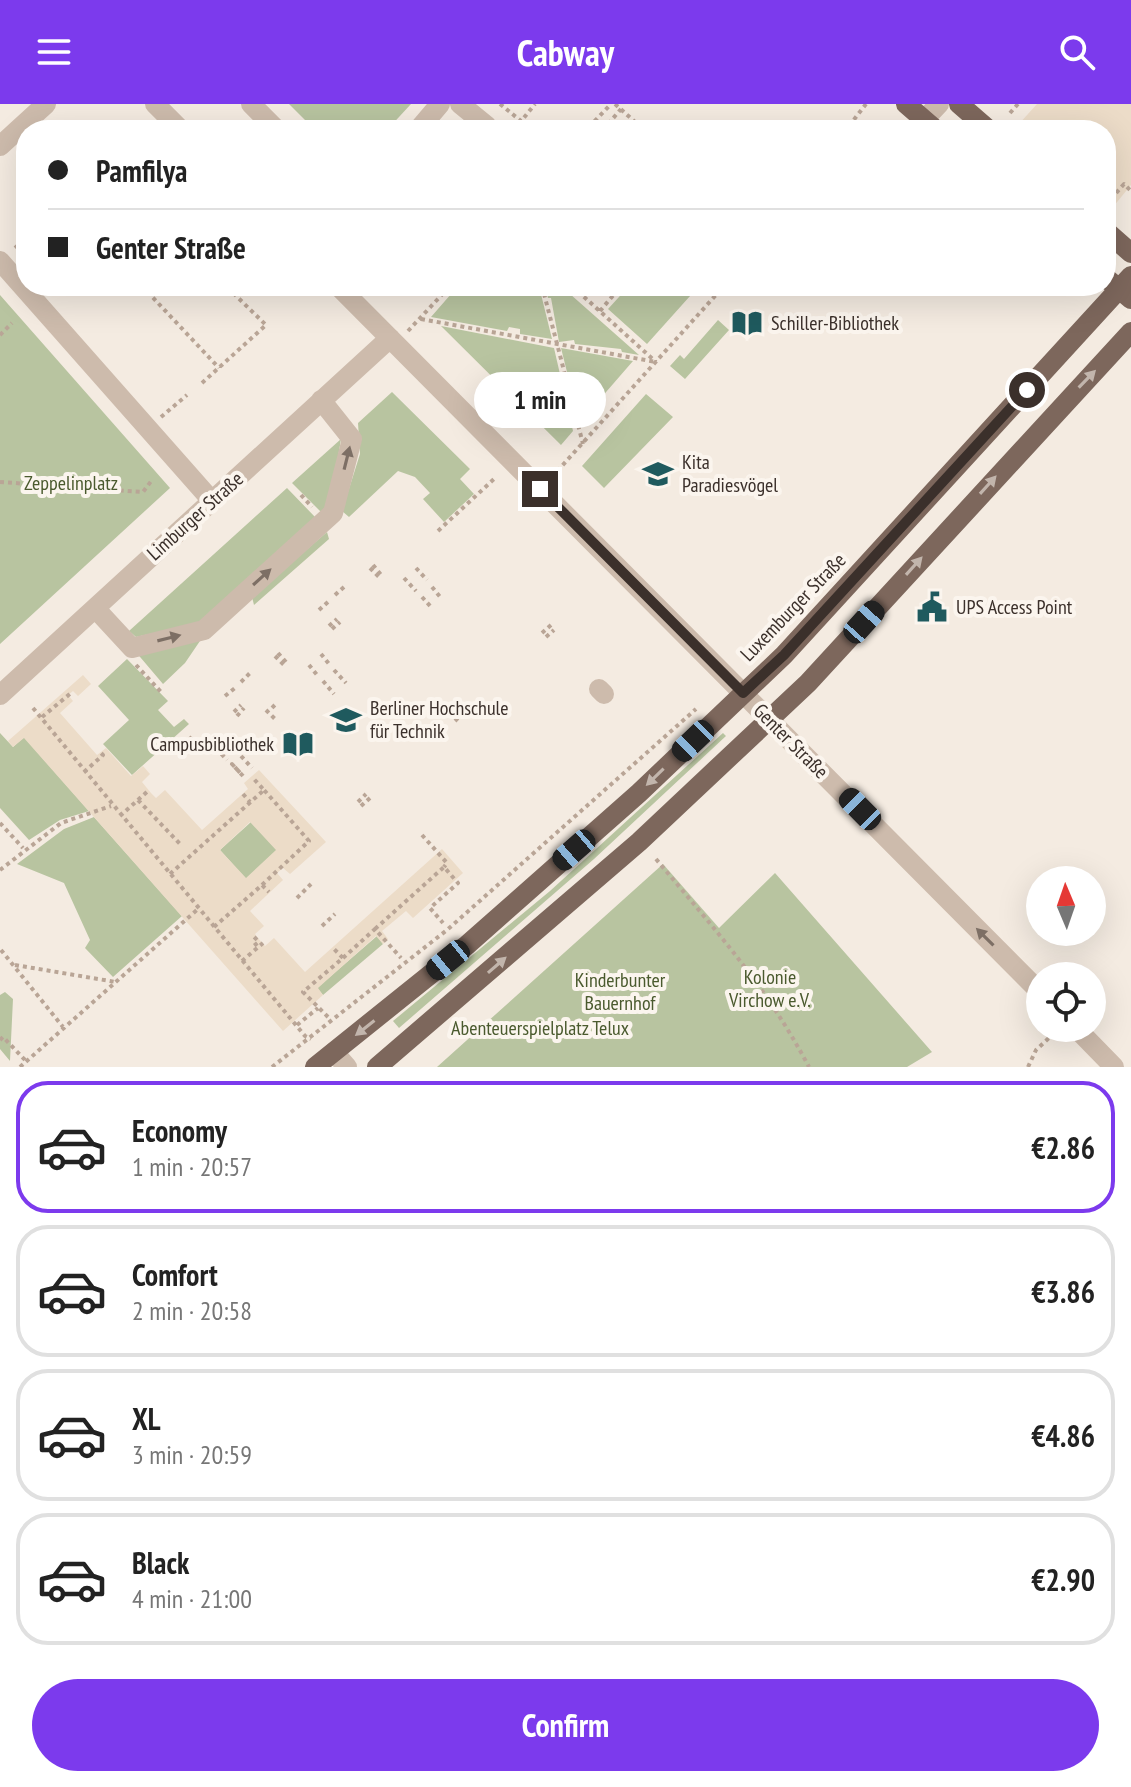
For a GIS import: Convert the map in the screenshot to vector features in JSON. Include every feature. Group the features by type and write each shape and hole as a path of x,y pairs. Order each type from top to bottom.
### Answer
{"main road":[{"path":"906,104 924,120"},
{"path":"959,104 977,120"},
{"name":"Luxemburger Straße","path":"315,1067 341,1060 639,793 784,655 1113,296"},
{"path":"377,1067 639,842 808,683 1131,332"}],"street":[{"path":"28,120 46,104"},
{"path":"155,104 171,120"},
{"path":"251,104 267,120"},
{"path":"426,120 440,104"},
{"path":"0,146 16,131"},
{"path":"38,296 212,501"},
{"name":"Genter Straße","path":"349,296 1026,978"},
{"name":"Limburger Straße","path":"0,695 390,338"},
{"path":"95,608 132,648 204,630 333,513 352,439 321,400"},
{"path":"1090,1042 1114,1067"}],"path":[{"path":"500,104 520,120"},
{"path":"522,120 535,104"},
{"path":"596,120 613,104 633,120"},
{"path":"854,120 866,104"},
{"path":"1010,113 1018,104"},
{"path":"612,120 621,109"},
{"path":"1116,193 1124,184 1131,191"},
{"path":"151,296 219,368"},
{"path":"202,383 266,325 236,296"},
{"path":"441,296 421,319 656,362"},
{"path":"544,296 583,444"},
{"path":"583,296 656,362"},
{"path":"600,311 613,296"},
{"path":"567,463 715,296"},
{"path":"0,335 12,323"},
{"path":"159,419 187,395"},
{"path":"438,531 494,479"},
{"path":"0,482 143,492 152,480"},
{"path":"371,566 381,577"},
{"path":"416,568 427,580"},
{"path":"433,586 441,596"},
{"path":"335,595 344,587"},
{"path":"421,597 430,606"},
{"path":"319,610 329,601"},
{"path":"331,628 339,620"},
{"path":"544,635 552,628"},
{"path":"276,654 285,664"},
{"path":"321,654 329,664"},
{"path":"133,661 161,692"},
{"path":"309,665 317,675"},
{"path":"334,670 346,683"},
{"path":"241,682 250,673"},
{"path":"323,681 334,694"},
{"path":"225,696 235,688"},
{"path":"42,717 71,693"},
{"path":"235,714 243,707"},
{"path":"272,1067 447,930 698,707"},
{"path":"33,708 83,772 297,1025 341,1060"},
{"path":"266,710 275,719"},
{"path":"453,719 461,711"},
{"path":"188,738 195,746"},
{"path":"225,739 237,751"},
{"path":"166,751 175,742"},
{"path":"216,748 227,760"},
{"path":"83,772 103,755 100,752"},
{"path":"241,756 252,768"},
{"path":"214,927 309,841 253,778 262,772"},
{"path":"120,816 149,790"},
{"path":"170,874 264,790"},
{"path":"243,794 250,802"},
{"path":"360,804 368,796"},
{"path":"138,800 181,845"},
{"path":"0,870 23,849 61,823 112,806"},
{"path":"0,823 23,849"},
{"path":"328,1017 303,992 447,863 422,835"},
{"path":"656,859 745,962 786,1023 809,1067"},
{"path":"443,923 430,908 458,883 444,867"},
{"path":"297,898 311,884"},
{"path":"262,885 269,892"},
{"path":"20,1067 198,909"},
{"path":"322,926 335,914"},
{"path":"375,929 401,958"},
{"path":"242,961 260,945 253,941 257,937"},
{"path":"333,948 343,958"},
{"path":"1,950 63,1027"},
{"path":"15,965 116,982"},
{"path":"297,1025 318,1008"},
{"path":"0,1040 3,1037 26,1061"},
{"path":"1028,1067 1036,1050 1045,1042"}],"green space":[{"path":"289,104 411,104 396,120 305,120"},
{"name":"Zeppelinplatz","path":"0,295 170,488 0,644"},
{"path":"449,296 541,296 552,339 520,334 520,329 509,327 507,331 431,317"},
{"path":"572,296 639,355 622,352 621,349 575,344 574,340 559,342 551,298 548,298"},
{"path":"620,296 690,296 647,344 608,309"},
{"path":"718,320 729,330 685,379 670,366 680,355 684,359"},
{"path":"441,326 554,348 573,431 561,445"},
{"path":"561,348 633,361 580,422 577,392 572,392"},
{"path":"392,392 470,469 460,479 474,494 444,522 423,499 430,493 415,477 398,471 349,517 342,511 360,454 358,423"},
{"path":"646,394 673,417 604,488 582,466"},
{"path":"341,439 330,506 321,512 292,483"},
{"path":"287,488 315,517 203,622 136,637 129,631"},
{"path":"327,532 329,539 254,605 252,597"},
{"path":"202,638 185,663 163,684 135,651"},
{"path":"127,659 168,701 158,710 174,727 184,719 189,724 132,775 103,744 129,720 98,686"},
{"path":"0,733 13,747 24,737 89,811 60,820 29,840 0,808"},
{"path":"723,733 726,736 594,859 399,1028 393,1021 550,891"},
{"path":"94,817 182,916 113,977 85,948 90,940 64,883 17,864 64,829"},
{"path":"251,822 277,850 246,879 220,850"},
{"name":"Kolonie Virchow e.V.","path":"663,864 719,928 775,873 932,1052 907,1067 437,1067"},
{"path":"377,936 383,944 323,995 317,988"},
{"path":"5,992 13,999 10,1061 0,1049 0,995"}],"shaded area":[{"path":"1037,104 1131,104 1131,185 1116,203 1116,120 1023,120"},
{"path":"83,675 91,684 78,696 73,691 68,695 73,701 60,713 97,755 106,748 131,776 143,766 150,774 142,782 151,793 156,798 165,790 202,830 248,789 244,783 259,770 326,842 290,874 283,868 277,873 283,880 250,911 264,926 255,934 265,946 274,938 305,972 442,849 463,873 413,918 406,911 382,931 388,939 383,944 376,936 318,988 323,995 283,1031 24,738 13,747 8,741","holes":["250,822 276,850 246,878 220,850"]}],"place":[{"name":"Schiller-Bibliothek","path":"747,323"},
{"name":"Kita Paradiesvögel","path":"658,474"},
{"name":"UPS Access Point","path":"932,607"},
{"name":"Berliner Hochschule für Technik","path":"346,720"},
{"name":"Campusbibliothek","path":"298,744"}],"route":[{"path":"540,489 743,693 784,655 1027,390"}],"park label":[{"name":"Kinderbunter Bauernhof","path":"620,992"},
{"name":"Abenteuerspielplatz Telux","path":"540,1028"}]}
